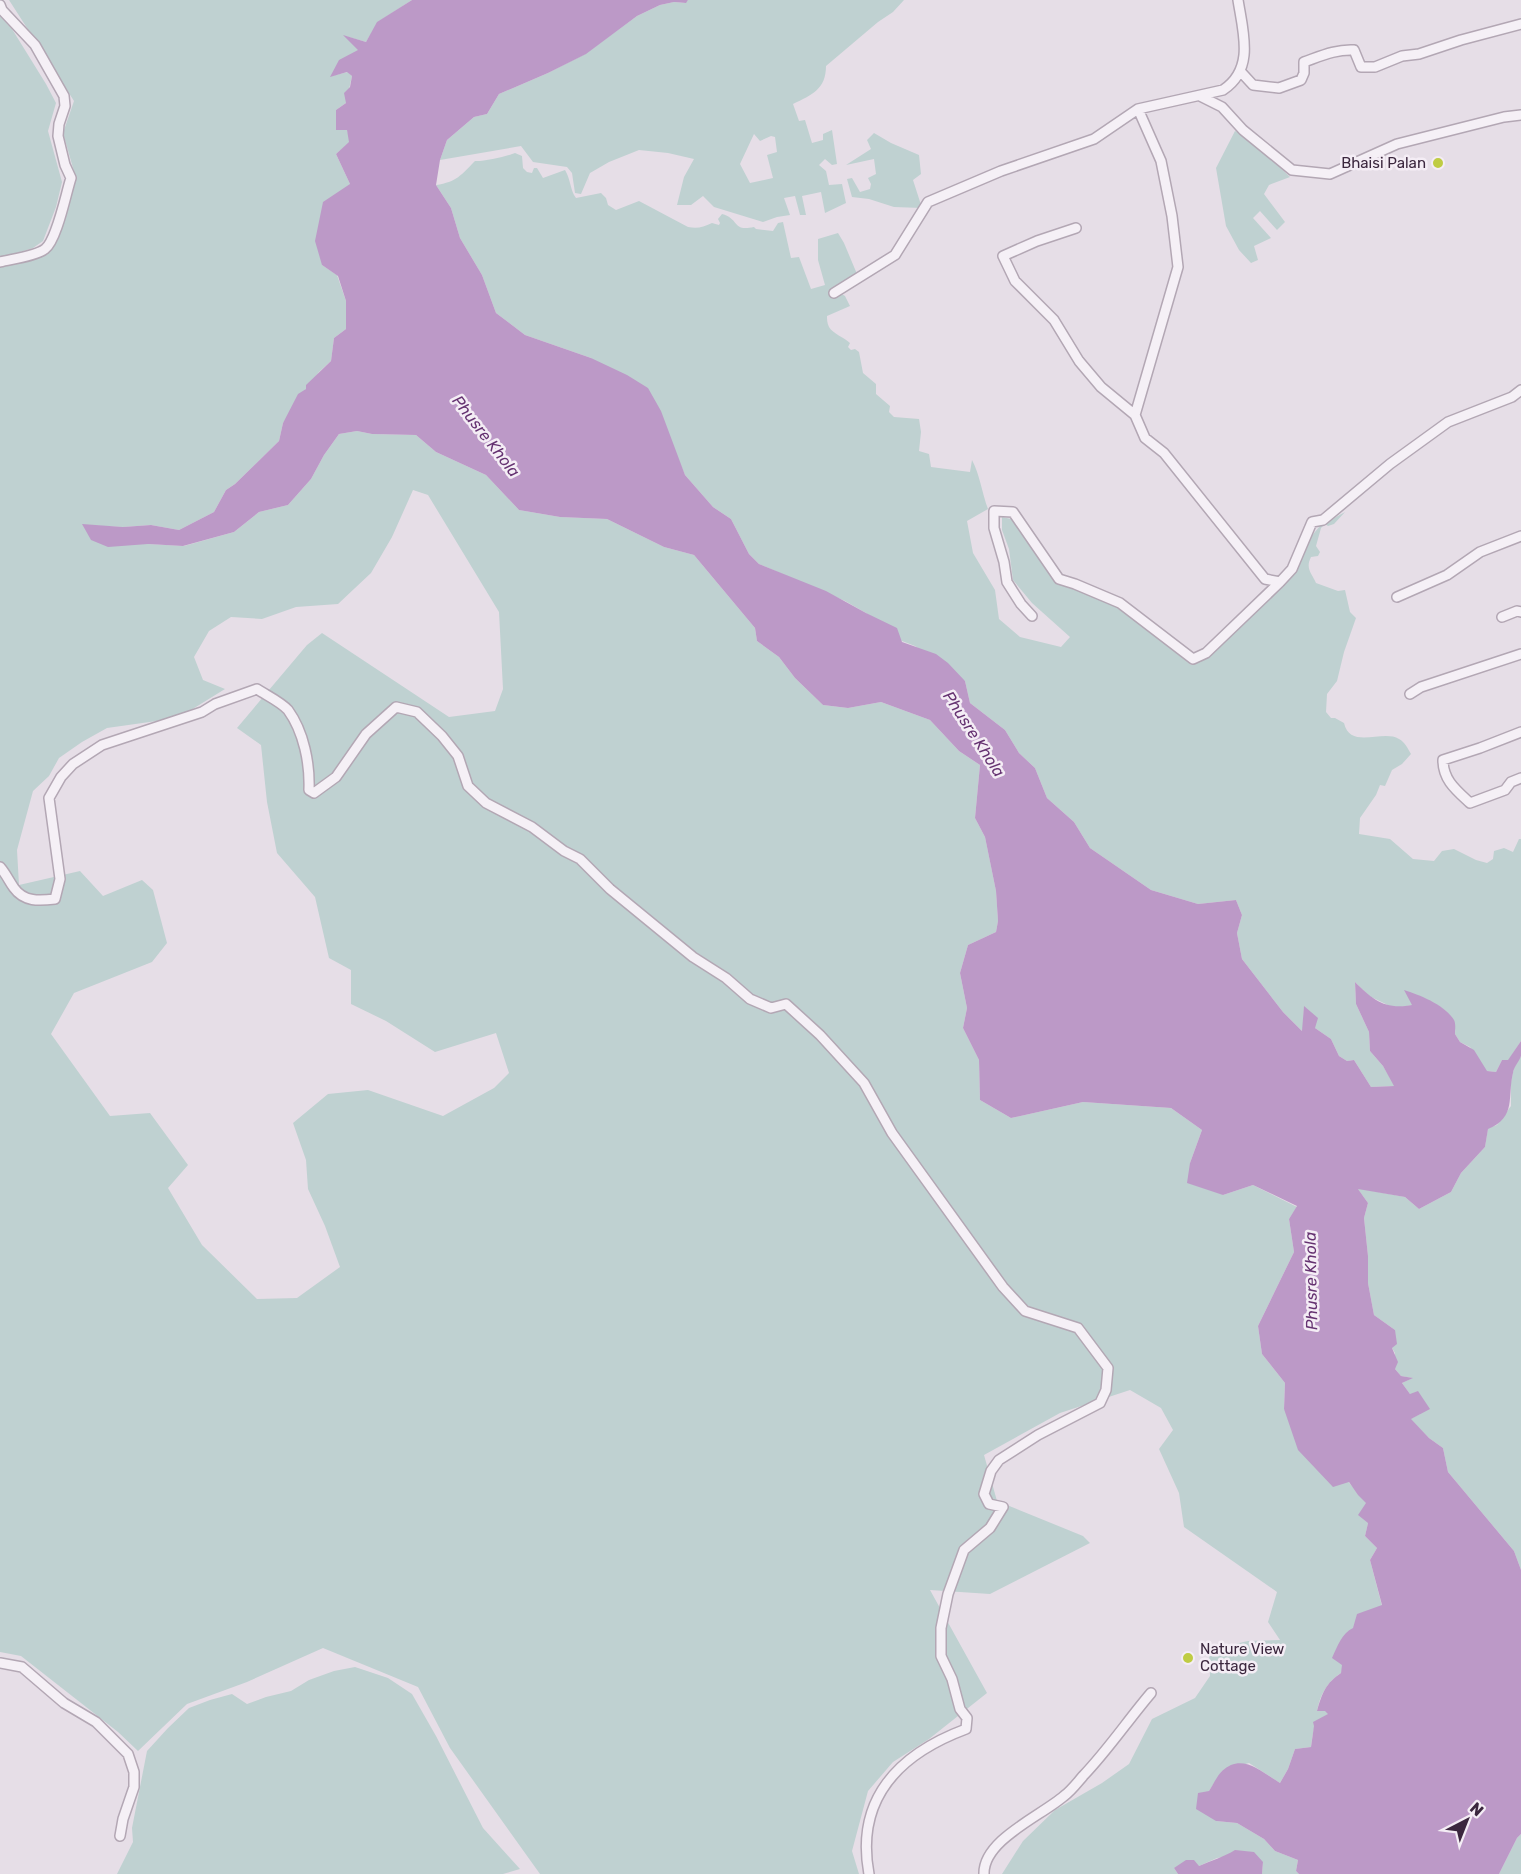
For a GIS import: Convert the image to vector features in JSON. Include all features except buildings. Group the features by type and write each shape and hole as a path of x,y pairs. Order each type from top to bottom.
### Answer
{"street":[{"path":"834,293 895,255 928,202 1001,171 1094,139 1138,109 1224,90 1234,83 1241,72 1245,57 1244,34 1238,0"},
{"path":"0,5 35,45 64,96 65,106 58,136 65,165 71,178 55,234 46,248 36,253 0,262"},
{"path":"1241,72 1253,85 1279,87 1301,80 1305,73 1304,62 1330,52 1354,50 1361,67 1375,67 1402,56 1419,54 1449,43 1521,24"},
{"path":"1200,96 1222,107 1266,151 1292,170 1330,174 1397,144 1504,117 1521,115"},
{"path":"1135,415 1178,267 1172,216 1161,161 1138,109"},
{"path":"1076,228 1037,241 1003,256 1015,281 1054,320 1079,361 1101,387 1135,415 1145,438 1164,453 1265,579 1281,582"},
{"path":"1032,616 1007,582 994,528 994,510 1013,512 1059,579 1120,603 1193,659 1206,653 1281,582 1292,568 1312,522 1323,520 1390,464 1448,422 1512,397 1521,390"},
{"path":"1397,597 1447,575 1480,552 1521,536"},
{"path":"1502,617 1517,611 1521,612"},
{"path":"1410,694 1421,687 1521,654"},
{"path":"0,867 8,875 14,888 25,898 38,902 55,899 60,879 49,798 61,777 73,764 102,745 202,712 215,704 257,689 287,709 301,737 306,754 309,790 314,793 336,777 366,734 396,707 417,712 442,736 458,756 468,786 486,803 532,827 580,860 610,889 693,957 726,978 750,999 771,1008 786,1004 806,1021 864,1083 892,1133 1003,1287 1025,1311 1078,1328 1108,1368 1106,1390 1100,1403 1038,1435 999,1460 991,1471 984,1494 989,1504 1003,1507 990,1528 964,1550 948,1594 941,1628 941,1656 952,1679 960,1708 966,1718 966,1729 947,1736 912,1758 890,1778 870,1812 866,1857 869,1874"},
{"path":"1521,732 1443,760 1443,772 1470,803 1505,790 1511,782 1521,778"},
{"path":"0,1663 22,1667 64,1703 96,1722 128,1754 134,1772 134,1787 120,1836"},
{"path":"984,1874 984,1866 1001,1839 1065,1796 1107,1750 1151,1693"}],"shaded area":[{"path":"9,0 412,0 378,22 366,42 345,36 359,50 331,76 348,72 352,76 346,103 336,110 336,130 347,129 350,142 336,154 350,184 322,265 337,275 346,301 346,329 334,338 331,361 319,372 283,423 279,441 226,490 214,512 179,530 151,525 123,527 83,525 148,544 184,546 234,532 259,512 288,505 311,479 339,434 357,431 372,434 416,435 436,452 486,475 519,510 560,517 607,519 664,547 694,555 755,628 757,641 779,657 795,678 823,705 848,708 881,702 930,720 959,751 980,765 975,818 985,837 996,891 998,921 996,932 968,945 960,973 967,1008 963,1028 979,1060 980,1100 1011,1118 1083,1102 1171,1108 1202,1130 1190,1163 1223,1195 1253,1185 1297,1207 1289,1219 1294,1252 1258,1326 1262,1354 1285,1383 1284,1409 1367,1503 1368,1523 1365,1536 1377,1548 1370,1560 1382,1606 1353,1628 1341,1673 1328,1685 1318,1705 1317,1711 1326,1711 1329,1714 1319,1721 1315,1728 1311,1747 1295,1749 1280,1783 1249,1763 1222,1771 1209,1791 1216,1821 1237,1823 1264,1839 1275,1851 1298,1860 1296,1871 1299,1874 1262,1874 1263,1862 1224,1857 1199,1866 1174,1868 1178,1874 1002,1874 1023,1841 1055,1810 1102,1783 1129,1764 1152,1719 1195,1698 1210,1676 1209,1650 1248,1641 1280,1640 1268,1622 1277,1592 1184,1527 1179,1493 1159,1449 1173,1430 1161,1408 1130,1390 1060,1413 984,1455 997,1501 1083,1536 1090,1543 990,1594 930,1590 987,1693 929,1739 893,1762 868,1791 852,1851 859,1874 540,1874 450,1748 418,1687 323,1648 247,1682 187,1704 138,1751 118,1732 21,1656 0,1652 0,266 50,251 75,175 63,133 74,101","holes":["413,490 428,495 499,612 503,689 495,711 449,717 322,633 307,645 237,728 261,745 267,802 277,853 315,897 329,958 351,970 351,1004 386,1021 435,1052 496,1033 509,1073 494,1088 443,1116 368,1090 328,1094 293,1123 306,1160 308,1189 340,1267 297,1298 257,1299 202,1245 168,1188 188,1165 150,1113 110,1116 51,1034 74,993 152,962 167,943 153,890 142,880 103,896 80,871 19,885 17,850 33,791 49,776 59,758 107,728 178,718 225,689 203,680 194,657 209,631 231,617 262,619 296,607 338,604 371,573 392,537"]},
{"path":"688,0 904,0 893,12 826,66 824,80 817,90 793,104 799,121 805,120 812,143 823,140 823,134 832,130 837,164 832,165 825,159 819,165 826,171 829,185 842,184 846,203 825,213 821,192 802,196 806,215 800,215 795,196 784,198 790,215 763,222 714,207 703,196 691,205 677,205 684,177 694,159 668,153 639,150 609,162 590,173 581,194 575,193 572,173 567,167 533,162 521,146 440,160 447,140 474,117 487,114 499,94 585,54 637,16 660,5 674,2 685,3","holes":["754,134 760,141 771,136 775,137 777,152 767,155 773,178 750,183 740,164"]},
{"path":"0,16 12,29 56,103 48,131 62,182 56,207 43,241 33,248 0,258"},
{"path":"1235,131 1248,137 1290,177 1269,185 1264,194 1285,222 1277,230 1260,211 1253,218 1271,238 1254,246 1258,260 1251,263 1239,250 1226,226 1216,168"},
{"path":"874,133 919,155 921,174 913,180 922,208 894,207 869,199 852,197 847,179 852,178 860,192 870,189 871,184 868,178 876,174 874,159 846,165 871,149 867,140"},
{"path":"515,153 522,156 523,168 527,172 532,173 534,168 537,168 543,178 565,170 576,198 601,193 608,205 616,210 639,201 692,228 712,223 719,225 718,219 722,214 728,216 742,228 754,227 773,231 778,223 783,222 791,258 799,257 811,289 825,285 818,260 818,239 838,233 857,274 840,293 845,296 850,306 827,316 827,323 833,332 850,343 848,347 851,350 855,349 859,352 863,373 876,384 876,394 890,406 889,412 894,417 919,419 921,432 919,451 929,454 931,467 970,472 972,460 988,509 967,521 973,553 995,590 999,619 1020,637 1061,647 1070,637 1032,603 1013,580 1009,549 1002,530 1002,517 1016,520 1037,555 1057,581 1125,609 1178,649 1191,665 1244,624 1288,581 1310,538 1324,521 1327,522 1345,512 1334,524 1328,526 1325,524 1321,528 1316,546 1320,552 1318,556 1311,557 1309,565 1316,583 1338,591 1345,590 1350,612 1356,618 1337,681 1327,694 1326,712 1331,718 1344,723 1347,731 1353,735 1399,739 1411,754 1402,764 1392,770 1385,786 1380,785 1360,818 1359,834 1390,839 1413,859 1434,861 1442,851 1454,849 1487,863 1493,859 1494,851 1504,848 1513,852 1521,839 1521,1041 1508,1061 1502,1060 1496,1072 1486,1071 1470,1047 1460,1042 1455,1034 1451,1017 1446,1011 1430,1001 1405,991 1413,1005 1394,1008 1369,996 1355,982 1356,1004 1369,1032 1370,1051 1383,1066 1395,1086 1371,1087 1354,1060 1347,1061 1339,1056 1331,1039 1315,1028 1304,1007 1303,1032 1283,1012 1242,959 1237,933 1242,915 1236,900 1198,904 1151,890 1090,848 1074,822 1047,798 1035,768 1019,753 1005,730 970,703 965,681 845,601 759,564 749,554 731,519 713,507 685,475 676,454 591,358 525,335 496,313 482,275 460,238 451,208 436,185 454,180 475,161"},
{"path":"1521,1056 1521,1570 1514,1551 1448,1472 1443,1448 1410,1419 1420,1414 1402,1383 1412,1378 1401,1376 1395,1369 1395,1353 1392,1348 1395,1330 1374,1315 1368,1283 1364,1218 1368,1203 1357,1188 1405,1197 1419,1209 1451,1192 1461,1173 1485,1147 1488,1128 1497,1125 1511,1106 1511,1082 1514,1068"},
{"path":"355,1667 388,1678 412,1694 483,1828 520,1869 503,1874 117,1874 133,1842 132,1828 147,1751 189,1708 232,1694 247,1704 291,1691 309,1680 334,1671"},
{"path":"1521,1834 1521,1874 1499,1874 1517,1838"}],"water":[{"name":"Phusre Khola","path":"412,0 688,0 686,3 674,2 660,5 637,16 586,54 499,94 487,114 474,117 447,140 440,160 436,185 451,208 460,238 482,275 496,313 525,335 591,358 648,388 661,411 685,475 713,507 731,519 749,554 759,564 826,591 897,628 902,642 936,654 948,663 965,681 970,703 1005,730 1019,753 1035,768 1047,798 1074,822 1090,848 1151,890 1198,904 1236,900 1242,915 1237,933 1242,959 1283,1012 1302,1031 1304,1006 1318,1018 1315,1028 1331,1039 1339,1056 1347,1061 1354,1060 1371,1087 1394,1086 1383,1066 1370,1051 1369,1032 1356,1004 1355,982 1374,999 1387,1005 1412,1005 1404,990 1438,1005 1454,1020 1455,1034 1460,1042 1474,1050 1487,1071 1496,1072 1502,1060 1508,1060 1521,1041 1521,1056 1511,1082 1507,1112 1503,1119 1488,1129 1485,1147 1461,1173 1451,1192 1419,1209 1405,1197 1358,1189 1368,1203 1364,1218 1368,1283 1374,1315 1395,1330 1397,1344 1392,1348 1398,1362 1395,1369 1401,1376 1413,1378 1402,1383 1410,1394 1418,1391 1430,1409 1411,1419 1429,1438 1443,1448 1448,1472 1514,1551 1521,1570 1521,1834 1499,1874 1299,1874 1296,1871 1298,1860 1275,1851 1264,1839 1237,1823 1216,1821 1196,1809 1198,1793 1209,1791 1220,1773 1229,1766 1237,1763 1252,1766 1280,1783 1295,1749 1311,1747 1313,1722 1328,1714 1325,1711 1317,1711 1323,1694 1328,1685 1341,1673 1342,1665 1332,1658 1338,1645 1346,1633 1353,1628 1357,1614 1382,1605 1370,1560 1377,1548 1365,1536 1368,1523 1358,1515 1366,1503 1349,1482 1333,1487 1298,1450 1284,1409 1285,1383 1262,1354 1258,1326 1294,1252 1289,1219 1297,1206 1253,1185 1223,1195 1187,1183 1190,1163 1202,1130 1171,1108 1083,1102 1011,1118 980,1100 979,1060 963,1028 967,1008 960,973 968,945 996,932 998,921 996,891 985,837 975,818 980,765 959,751 930,720 881,702 848,708 823,705 795,678 779,657 757,641 755,628 694,555 664,547 607,519 560,517 519,510 486,475 436,452 416,435 372,434 357,431 339,434 311,479 288,505 259,512 234,532 183,546 148,544 108,547 91,540 82,524 123,527 151,525 179,530 214,512 226,490 279,441 283,423 298,394 306,389 306,385 331,361 334,338 346,329 346,301 338,276 322,265 315,241 323,202 350,184 336,154 349,142 347,130 336,130 336,110 346,103 344,93 350,87 352,76 347,72 330,77 339,60 358,50 343,35 366,42 377,22"},
{"path":"1235,1850 1254,1852 1263,1862 1262,1874 1178,1874 1174,1868 1186,1860 1194,1860 1199,1866"}],"place":[{"name":"Bhaisi Palan","path":"1438,163"},
{"name":"Nature View Cottage","path":"1188,1658"}]}
